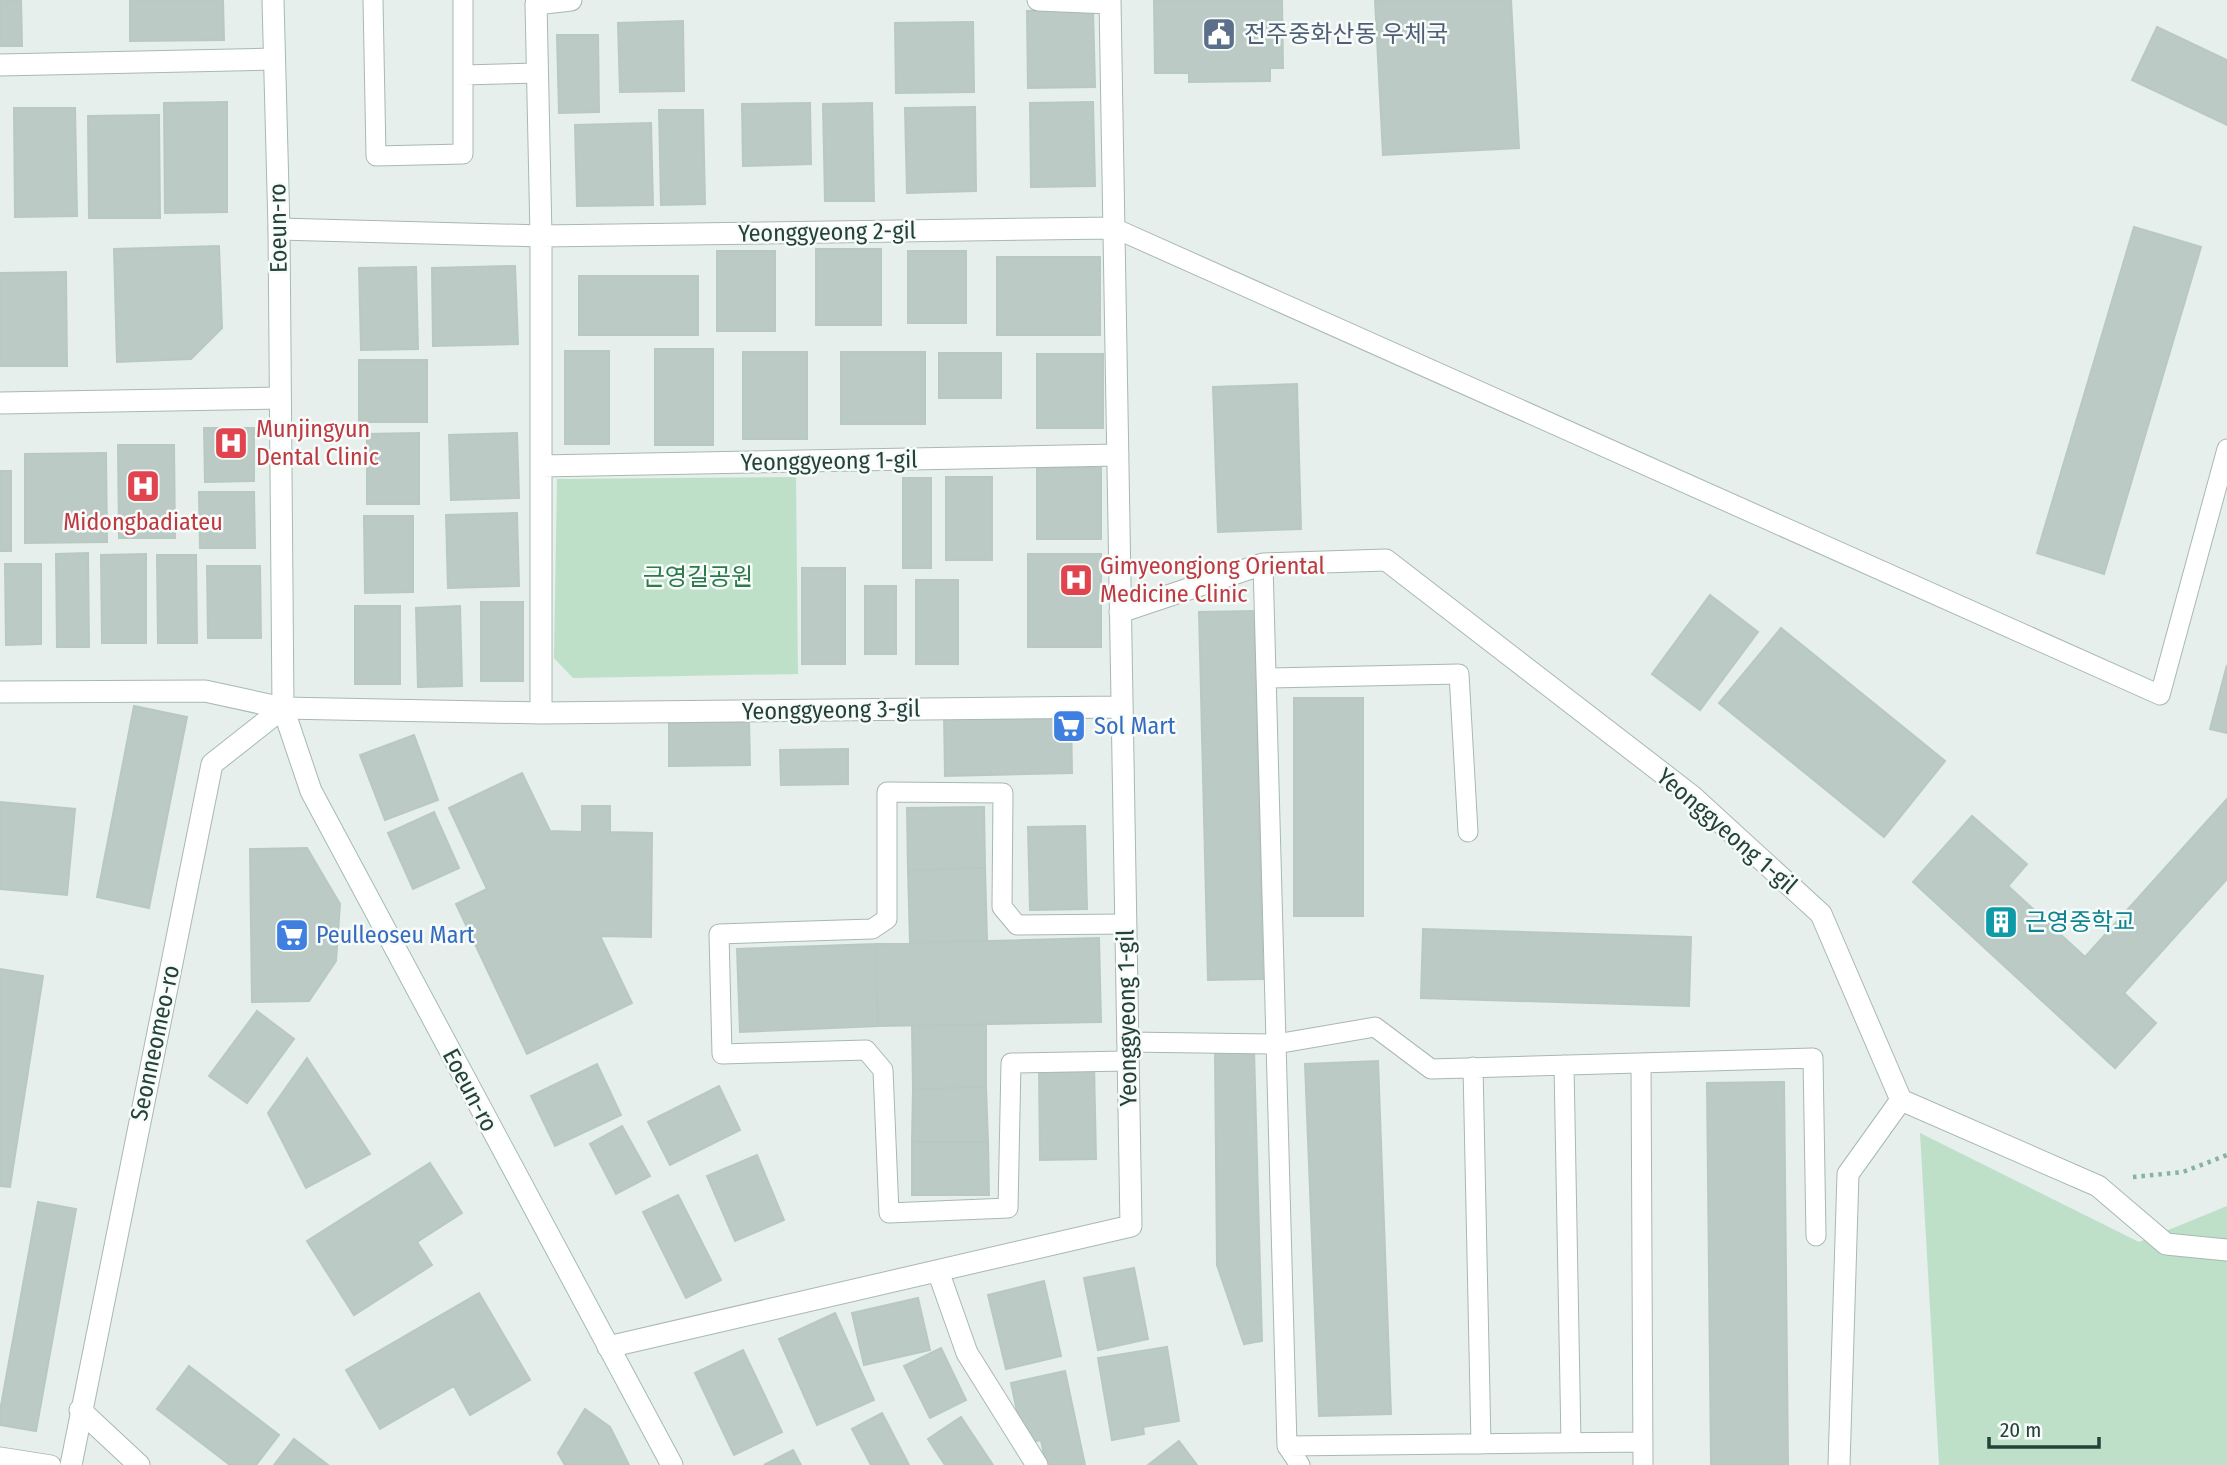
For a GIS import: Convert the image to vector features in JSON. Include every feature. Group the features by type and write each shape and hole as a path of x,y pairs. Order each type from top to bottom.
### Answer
{"street":[{"name":"Eoeun-ro","path":"273,0 279,229 283,708 311,791 672,1465"},
{"path":"541,713 541,236 536,4 571,0"},
{"name":"Yeonggyeong 1-gil","path":"608,1347 1131,1226 1110,2 1038,0"},
{"path":"0,65 274,59"},
{"name":"Yeonggyeong 2-gil","path":"279,229 541,236 1114,228"},
{"path":"0,403 281,398"},
{"name":"Yeonggyeong 1-gil","path":"541,467 1118,455"},
{"name":"Yeonggyeong 1-gil","path":"1120,612 1263,564 1386,560 1692,796 1821,914 1901,1100"},
{"path":"0,692 205,691 283,708"},
{"name":"Yeonggyeong 3-gil","path":"283,708 541,713 1121,707"},
{"name":"Seonneomeo-ro","path":"71,1465 212,764 283,708"},
{"path":"1839,1465 1848,1174 1901,1100 2098,1186 2166,1244 2227,1250"},
{"path":"938,1271 967,1353 1037,1465"},
{"path":"80,1410 138,1465"}],"lane":[{"path":"373,0 376,156 463,154 463,0"},
{"path":"463,75 538,73"},
{"path":"1114,228 2160,695 2227,449"},
{"path":"1263,564 1287,1446 1300,1465"},
{"path":"1266,678 1459,674 1468,832"},
{"path":"1126,924 1017,925 1002,907 1003,793 887,792 887,919 872,929 719,934 722,1054 866,1050 883,1070 889,1213 1008,1208 1011,1063 1127,1052 1276,1044 1375,1027 1431,1069 1813,1058 1816,1236"},
{"path":"1641,1063 1643,1465"},
{"path":"1564,1065 1571,1442"},
{"path":"1473,1067 1481,1444"},
{"path":"1287,1446 1643,1442"},
{"path":"0,1457 51,1465"}],"path":[{"path":"2098,1186 2134,1176 2183,1172 2227,1155"}],"green space":[{"name":"근영길공원","path":"796,477 798,674 573,678 554,658 557,479"},
{"path":"1920,1133 2139,1242 2227,1206 2227,1465 1939,1465"}],"building":[{"path":"0,0 21,0 22,46 0,46"},
{"path":"130,0 223,0 224,40 130,41"},
{"name":"전주중화산동 우체국","path":"1154,0 1282,0 1283,68 1270,68 1270,81 1189,82 1189,73 1155,73"},
{"path":"1375,0 1511,0 1519,148 1383,155"},
{"path":"1093,9 1095,87 1028,88 1027,11"},
{"path":"683,21 684,91 620,92 618,23"},
{"path":"973,22 974,92 896,93 895,23"},
{"path":"2157,27 2227,60 2227,125 2132,80"},
{"path":"557,35 598,35 599,112 559,113"},
{"path":"227,102 227,212 165,213 164,103"},
{"path":"1093,102 1095,186 1031,187 1030,103"},
{"path":"810,103 811,164 743,166 742,104"},
{"path":"872,103 874,201 825,201 823,104"},
{"path":"975,107 976,191 907,193 905,108"},
{"path":"14,108 75,108 77,216 15,217"},
{"path":"659,110 703,110 705,204 661,205"},
{"path":"159,115 160,218 89,218 88,116"},
{"path":"651,123 653,205 577,206 575,125"},
{"path":"2134,227 2201,247 2104,574 2037,553"},
{"path":"219,246 222,328 191,359 117,362 114,249"},
{"path":"816,249 881,249 881,325 816,325"},
{"path":"717,251 775,251 775,331 717,331"},
{"path":"908,251 966,251 966,323 908,323"},
{"path":"997,257 1100,257 1100,335 997,335"},
{"path":"515,266 518,344 433,346 432,268"},
{"path":"416,267 418,349 361,350 359,268"},
{"path":"66,272 67,366 0,366 0,273"},
{"path":"579,276 698,276 698,335 579,335"},
{"path":"655,349 713,349 713,445 655,445"},
{"path":"565,351 609,351 609,444 565,444"},
{"path":"743,352 807,352 807,439 743,439"},
{"path":"841,352 925,352 925,424 841,424"},
{"path":"939,353 1001,353 1001,398 939,398"},
{"path":"1037,354 1103,354 1103,428 1037,428"},
{"path":"359,360 427,360 427,422 359,422"},
{"path":"1297,384 1301,529 1218,532 1213,387"},
{"path":"204,428 254,428 254,481 205,482"},
{"path":"419,433 419,504 367,504 367,434"},
{"path":"517,433 519,498 451,500 449,435"},
{"path":"118,445 174,445 175,538 119,538"},
{"path":"106,453 107,542 25,543 25,454"},
{"path":"1037,468 1101,468 1101,539 1037,539"},
{"path":"0,471 11,471 11,551 0,551"},
{"path":"946,477 992,477 992,560 946,560"},
{"path":"903,478 931,478 931,568 903,568"},
{"path":"199,492 254,492 255,548 200,548"},
{"path":"517,513 519,586 448,588 446,515"},
{"path":"364,516 413,516 413,592 365,593"},
{"path":"88,553 89,647 57,647 56,554"},
{"path":"146,554 146,643 102,643 101,555"},
{"path":"1028,554 1101,554 1101,647 1028,647"},
{"path":"157,555 196,555 197,643 158,643"},
{"path":"5,564 41,564 41,644 6,645"},
{"path":"207,566 260,566 261,638 208,638"},
{"path":"802,568 845,568 845,664 802,664"},
{"path":"916,580 958,580 958,664 916,664"},
{"path":"865,586 896,586 896,654 865,654"},
{"path":"1710,595 1758,632 1700,710 1652,674"},
{"path":"481,602 523,602 523,681 481,681"},
{"path":"355,606 400,606 400,684 355,684"},
{"path":"460,606 462,686 418,687 416,608"},
{"path":"1254,611 1263,979 1208,980 1199,612"},
{"path":"1781,628 1945,761 1884,837 1719,703"},
{"path":"2227,665 2227,733 2210,729"},
{"path":"1294,698 1363,698 1363,916 1294,916"},
{"path":"134,706 187,717 149,908 97,897"},
{"path":"1071,713 1072,773 945,776 944,715"},
{"path":"749,721 750,765 669,766 669,723"},
{"path":"414,735 438,800 385,820 360,755"},
{"path":"848,749 848,784 781,785 780,750"},
{"path":"522,773 550,831 582,832 582,806 610,806 610,832 652,833 651,937 600,936 632,1003 527,1054 456,904 487,889 449,808"},
{"name":"근영중학교","path":"2227,799 2227,879 2124,993 2156,1023 2115,1068 1913,882 1972,816 2027,864 2008,886 2085,957"},
{"path":"0,802 75,809 67,895 0,889"},
{"path":"984,807 985,868 908,870 907,808"},
{"path":"434,812 459,868 413,889 388,833"},
{"path":"1085,826 1087,909 1030,910 1028,827"},
{"path":"307,848 340,904 336,961 309,1001 252,1002 250,849"},
{"path":"985,868 987,940 910,942 908,870"},
{"path":"1423,929 1691,937 1689,1006 1421,998"},
{"path":"1099,938 1101,1022 878,1026 875,944"},
{"path":"875,944 878,1026 740,1032 737,949"},
{"path":"0,969 43,976 10,1187 0,1186"},
{"path":"257,1011 294,1039 247,1103 209,1076"},
{"path":"986,1025 986,1087 913,1089 912,1026"},
{"path":"1254,1050 1262,1341 1244,1344 1217,1265 1215,1051"},
{"path":"307,1058 370,1154 306,1188 268,1113"},
{"path":"1378,1061 1391,1414 1319,1416 1305,1064"},
{"path":"597,1064 621,1115 555,1146 531,1096"},
{"path":"1094,1064 1096,1159 1040,1160 1039,1065"},
{"path":"1784,1082 1788,1465 1711,1465 1707,1083"},
{"path":"719,1086 740,1130 670,1165 648,1122"},
{"path":"986,1087 988,1142 912,1142 913,1089"},
{"path":"622,1126 650,1176 616,1194 590,1144"},
{"path":"912,1142 988,1142 989,1195 912,1195"},
{"path":"757,1155 784,1220 735,1241 707,1176"},
{"path":"430,1163 462,1213 417,1242 432,1265 354,1315 307,1241"},
{"path":"678,1195 721,1280 686,1298 643,1212"},
{"path":"38,1202 76,1209 36,1431 0,1425 0,1411"},
{"path":"1134,1268 1148,1339 1098,1350 1084,1278"},
{"path":"1044,1281 1061,1356 1006,1369 988,1295"},
{"path":"479,1293 530,1380 470,1415 454,1386 380,1429 346,1370"},
{"path":"918,1298 930,1350 864,1365 852,1313"},
{"path":"835,1313 874,1400 817,1425 779,1339"},
{"path":"1167,1347 1179,1421 1143,1427 1144,1434 1112,1440 1098,1358"},
{"path":"941,1348 966,1400 930,1418 904,1366"},
{"path":"743,1350 782,1432 734,1455 695,1373"},
{"path":"189,1366 279,1435 256,1465 230,1465 157,1409"},
{"path":"1065,1371 1085,1465 1046,1465 1041,1440 1024,1444 1011,1383"},
{"path":"585,1409 610,1427 629,1465 565,1465 558,1453"},
{"path":"882,1413 909,1465 871,1465 852,1429"},
{"path":"961,1417 993,1465 945,1465 928,1439"},
{"path":"294,1439 328,1465 274,1465"},
{"path":"1179,1441 1197,1465 1148,1465"},
{"path":"793,1450 801,1465 764,1465"}],"place":[{"name":"전주중화산동 우체국","path":"1219,34"},
{"name":"Munjingyun Dental Clinic","path":"231,443"},
{"name":"Midongbadiateu","path":"143,486"},
{"name":"Gimyeongjong Oriental Medicine Clinic","path":"1076,580"},
{"name":"Sol Mart","path":"1069,726"},
{"name":"근영중학교","path":"2001,922"},
{"name":"Peulleoseu Mart","path":"292,935"}]}
